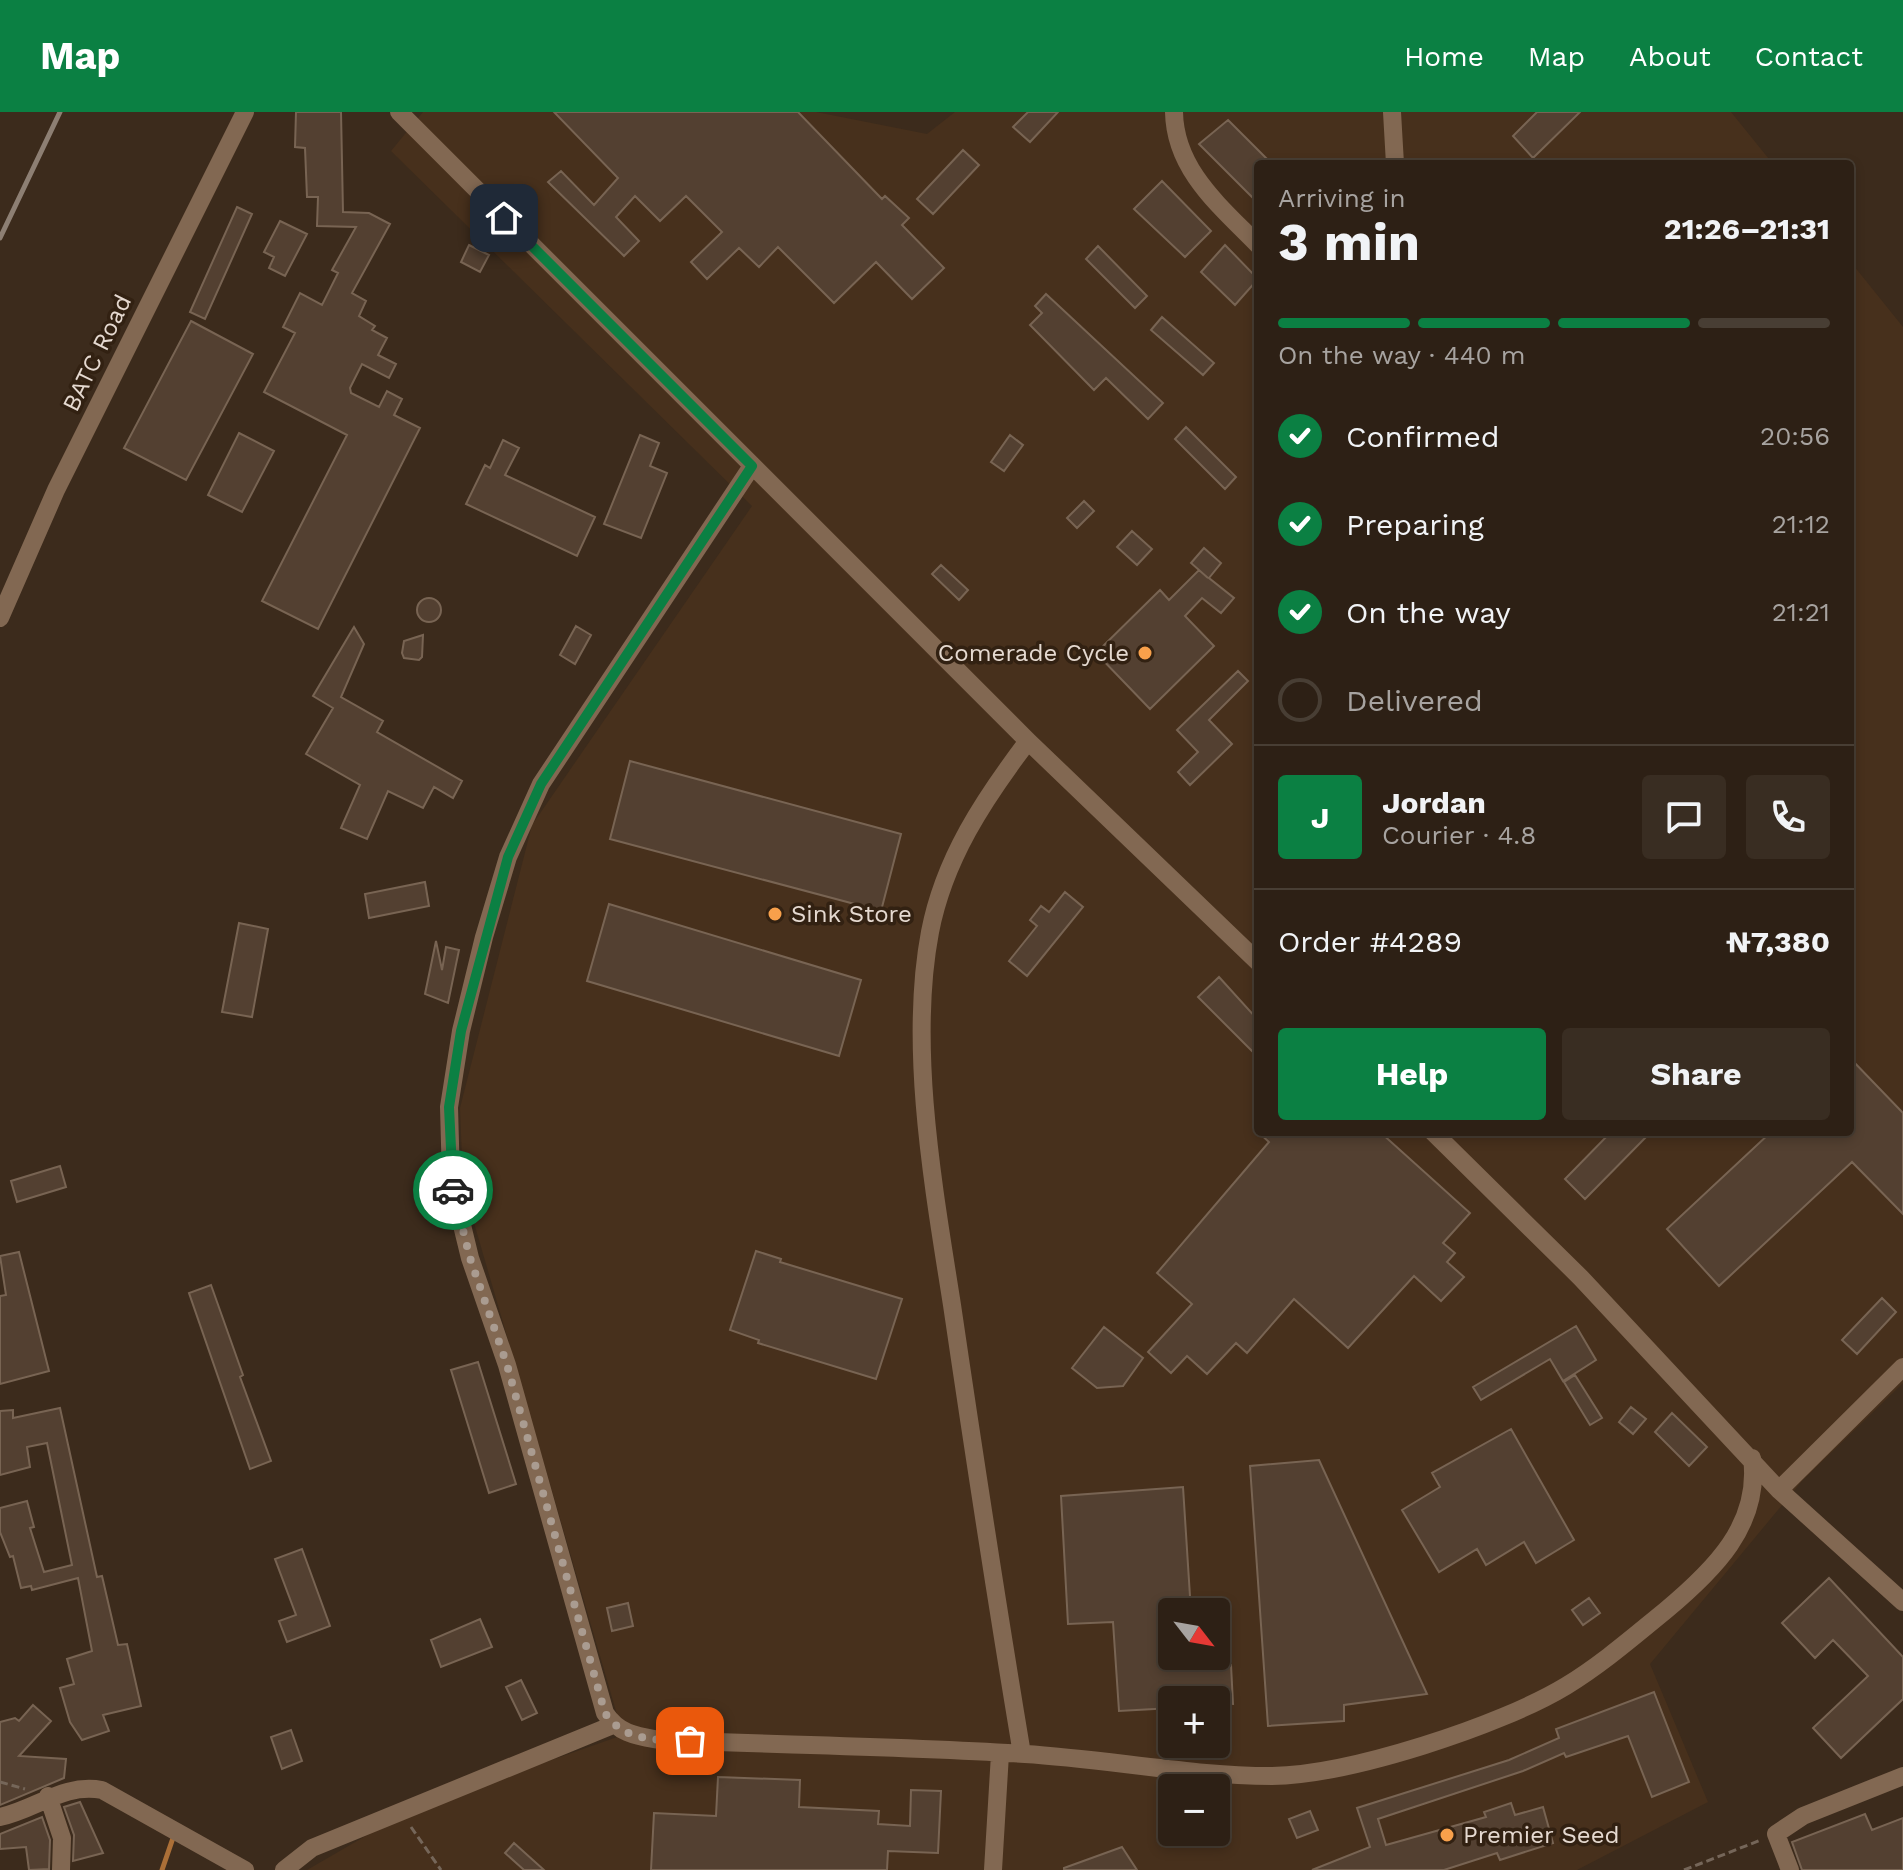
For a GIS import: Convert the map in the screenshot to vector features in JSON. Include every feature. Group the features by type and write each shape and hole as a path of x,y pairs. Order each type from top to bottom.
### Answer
{"street":[{"name":"BATC Road","path":"0,618 56,490 245,112"},
{"path":"399,112 1028,741 1254,958"},
{"path":"1174,112 1179,144 1194,177 1254,241"},
{"path":"1392,112 1395,160"},
{"path":"752,466 541,784 508,857 484,937 461,1031 449,1107 451,1180 470,1258 507,1365 605,1713 613,1725 627,1734 659,1740 1022,1754 1273,1776 1379,1759 1504,1715 1564,1687 1619,1649 1712,1567 1741,1528 1755,1485 1752,1458"},
{"path":"1022,1754 931,1163 923,996 930,932 951,864 982,801 1028,741"},
{"path":"1437,1136 1581,1278 1779,1490 1903,1602"},
{"path":"1779,1490 1903,1367"},
{"path":"284,1870 312,1848 613,1725"},
{"path":"993,1870 1000,1754"},
{"path":"1790,1870 1776,1834 1803,1816 1903,1776"},
{"path":"0,1817 41,1804 48,1796 86,1787 102,1790 245,1870"},
{"path":"48,1796 62,1838 61,1870"}],"path":[{"path":"400,1812 441,1870"},
{"path":"1684,1870 1776,1834"}],"shaded area":[{"path":"423,112 816,112 927,134 955,112 1731,112 1770,160 1254,160 1254,1136 1854,1136 1854,266 1903,327 1903,1383 1802,1481 1650,1664 1708,1802 1577,1870 307,1870 414,1808 623,1735 463,1185 460,1108 532,825 752,506 391,151"}],"building":[{"path":"296,112 341,112 343,212 369,213 390,224 352,293 366,301 359,316 375,326 372,330 387,338 378,355 396,364 389,378 362,364 350,388 351,393 379,407 387,391 402,399 394,415 420,428 318,629 262,601 347,435 264,392 295,333 283,327 300,293 322,305 338,273 332,270 356,227 317,226 318,197 307,197 305,148 295,147"},
{"path":"554,112 798,112 882,199 885,196 909,218 902,225 944,268 912,299 876,262 834,303 778,247 759,267 739,248 707,279 691,262 722,232 686,196 660,221 635,196 616,217 639,241 624,256 548,182 561,171 594,205 618,178"},
{"path":"1028,112 1058,112 1030,142 1013,127"},
{"path":"1537,112 1580,112 1533,158 1513,136"},
{"path":"1228,120 1268,160 1254,160 1254,199 1199,144"},
{"path":"963,150 979,165 933,214 917,199"},
{"path":"1162,181 1211,231 1185,257 1134,209"},
{"path":"237,207 252,214 205,319 190,312"},
{"path":"280,221 307,234 285,276 269,268 274,257 264,252"},
{"path":"469,245 489,255 480,272 461,262"},
{"path":"1225,245 1254,275 1254,284 1235,305 1201,272"},
{"path":"1098,246 1147,296 1135,308 1086,259"},
{"path":"1046,294 1163,403 1148,419 1106,378 1094,390 1030,325 1042,313 1035,306"},
{"path":"1162,317 1214,363 1203,375 1151,330"},
{"path":"191,321 253,354 186,480 124,448"},
{"path":"1186,427 1236,477 1225,489 1175,439"},
{"path":"239,433 274,451 242,512 208,495"},
{"path":"640,435 659,443 650,466 667,473 641,538 604,524"},
{"path":"1010,435 1023,445 1004,471 991,462"},
{"path":"503,440 519,448 505,475 595,517 577,556 466,504 485,465 490,468"},
{"path":"1084,501 1094,511 1077,528 1067,518"},
{"path":"1132,531 1152,549 1137,565 1117,547"},
{"path":"1204,548 1221,563 1209,578 1234,598 1221,613 1202,598 1185,616 1214,646 1150,709 1096,653 1160,590 1169,600 1199,570 1191,563"},
{"path":"941,565 968,590 959,600 932,574"},
{"path":"429,598 440,605 441,610 434,621 429,622 418,615 417,610 424,599"},
{"path":"576,626 591,635 575,664 560,655"},
{"path":"354,627 364,644 341,697 383,721 377,732 462,781 453,798 434,787 423,808 388,791 367,839 341,828 360,785 306,754 333,708 313,696"},
{"path":"423,635 422,657 419,660 404,658 404,641"},
{"path":"1238,671 1248,681 1209,720 1232,744 1190,785 1178,772 1198,752 1177,730"},
{"path":"630,761 901,834 881,911 610,839"},
{"path":"425,882 429,906 369,918 365,894"},
{"path":"1065,892 1083,907 1027,976 1009,961 1037,926 1030,920 1041,906 1049,912"},
{"path":"609,904 861,980 839,1056 587,981"},
{"path":"239,923 268,929 252,1017 222,1012"},
{"path":"436,941 442,970 446,947 459,950 448,1003 425,994"},
{"path":"1219,977 1254,1016 1254,1053 1198,997"},
{"path":"1854,1062 1903,1113 1903,1214 1852,1162 1719,1286 1667,1229 1767,1136 1854,1136"},
{"path":"1262,1136 1384,1136 1470,1213 1443,1243 1455,1253 1447,1262 1464,1277 1441,1301 1414,1276 1348,1348 1294,1299 1247,1353 1236,1343 1207,1374 1187,1356 1171,1373 1148,1352 1192,1304 1157,1273 1269,1142"},
{"path":"1607,1136 1647,1136 1585,1199 1565,1179"},
{"path":"60,1166 66,1187 17,1202 11,1181"},
{"path":"756,1251 781,1259 780,1262 902,1299 876,1379 758,1343 759,1340 730,1330"},
{"path":"19,1252 49,1371 0,1384 0,1296 6,1295 0,1256"},
{"path":"211,1285 271,1461 250,1469 189,1293"},
{"path":"1882,1298 1896,1312 1857,1354 1842,1340"},
{"path":"1576,1326 1596,1360 1563,1381 1550,1359 1481,1400 1473,1387"},
{"path":"1104,1327 1143,1358 1123,1386 1097,1388 1072,1368"},
{"path":"478,1362 516,1484 489,1493 451,1370"},
{"path":"1575,1375 1602,1418 1590,1425 1564,1382"},
{"path":"1631,1407 1646,1419 1633,1434 1619,1422"},
{"path":"60,1408 97,1577 102,1576 118,1645 127,1644 141,1706 103,1715 109,1731 82,1740 70,1722 60,1688 74,1684 67,1659 92,1651 78,1578 32,1590 31,1586 21,1588 13,1556 10,1557 0,1532 0,1508 27,1501 34,1527 30,1528 44,1572 72,1565 47,1443 27,1447 30,1467 0,1475 0,1411 13,1410 13,1418"},
{"path":"1672,1413 1707,1447 1689,1466 1655,1432"},
{"path":"1511,1429 1574,1540 1536,1563 1524,1542 1486,1565 1477,1549 1439,1572 1402,1510 1440,1487 1432,1473"},
{"path":"1319,1460 1427,1694 1344,1705 1344,1721 1268,1726 1250,1466"},
{"path":"1183,1487 1190,1598 1158,1598 1158,1670 1230,1670 1231,1665 1233,1704 1230,1704 1230,1686 1158,1686 1158,1709 1119,1711 1113,1622 1068,1624 1061,1496"},
{"path":"302,1549 330,1626 287,1642 279,1621 296,1615 275,1559"},
{"path":"1829,1578 1903,1657 1903,1699 1841,1758 1813,1728 1868,1676 1833,1640 1815,1658 1782,1623"},
{"path":"1589,1598 1600,1613 1583,1625 1572,1610"},
{"path":"628,1603 633,1626 612,1631 607,1608"},
{"path":"480,1619 492,1647 441,1667 431,1640"},
{"path":"521,1680 537,1713 522,1720 506,1687"},
{"path":"1654,1692 1689,1782 1652,1797 1628,1736 1566,1757 1564,1753 1523,1771 1378,1819 1386,1845 1486,1817 1484,1812 1511,1803 1515,1815 1543,1807 1553,1843 1500,1860 1497,1853 1444,1870 1312,1870 1370,1847 1357,1808 1509,1760 1559,1738 1556,1729"},
{"path":"33,1705 51,1721 19,1756 66,1759 64,1778 0,1805 0,1722 15,1718 19,1721"},
{"path":"291,1730 302,1761 282,1769 271,1737"},
{"path":"718,1777 800,1780 799,1807 879,1811 878,1824 910,1826 911,1790 941,1791 938,1853 888,1851 887,1870 651,1870 654,1813 716,1816"},
{"path":"80,1802 103,1853 73,1861 74,1835 64,1807"},
{"path":"1310,1811 1318,1830 1297,1838 1289,1819"},
{"path":"1865,1814 1872,1830 1903,1818 1903,1870 1802,1870 1792,1842"},
{"path":"42,1817 50,1840 49,1869 29,1870 26,1847 0,1849 0,1834"},
{"path":"514,1843 544,1870 524,1870 505,1853"},
{"path":"1122,1847 1137,1870 1064,1870 1064,1868"}],"waterway":[{"path":"162,1870 174,1835"}],"railway":[{"path":"0,238 60,112"}],"way so far":[{"path":"453,1190 470,1258 507,1365 605,1713 613,1725 627,1734 659,1740 690,1741"}],"place":[{"name":"Comerade Cycle","path":"1145,653"},
{"name":"Sink Store","path":"775,914"},
{"name":"Premier Seed","path":"1447,1835"}],"route":[{"path":"453,1190 449,1107 461,1031 508,857 541,784 752,466 504,218"}]}
